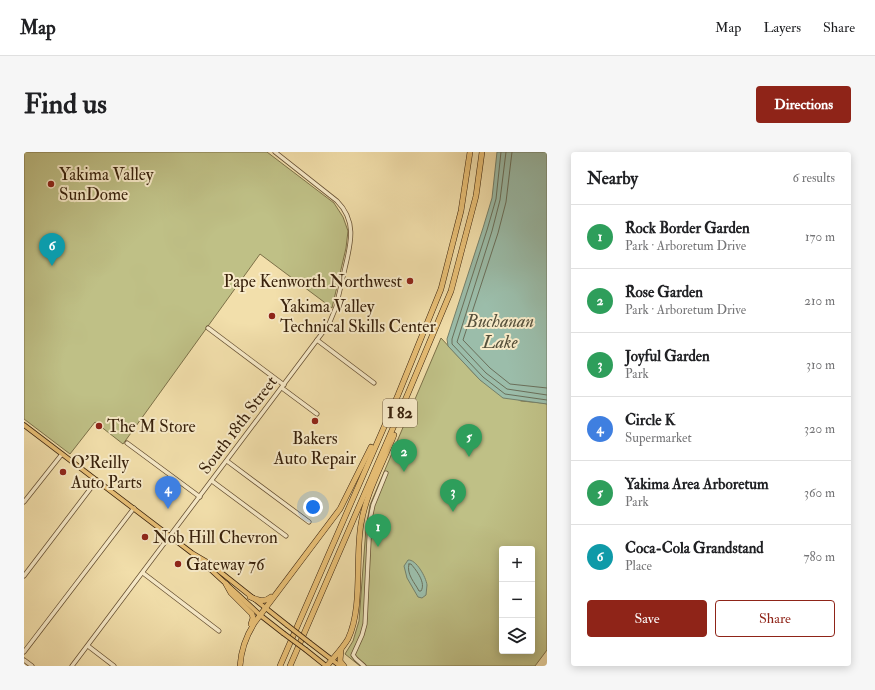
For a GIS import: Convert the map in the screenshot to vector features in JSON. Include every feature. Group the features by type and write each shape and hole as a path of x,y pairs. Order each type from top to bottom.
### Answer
{"highway":[{"name":"I 82","path":"280,666 398,395 442,289 461,211 470,152"},
{"name":"I 82","path":"290,666 451,291 476,196 482,152"},
{"path":"327,666 341,650 350,635 355,616 360,526 365,504 388,450 409,391"},
{"path":"246,637 265,608 340,509 366,459 376,435 398,395"},
{"path":"226,584 232,593 252,614 253,618 242,647 240,666"},
{"path":"250,597 264,601 275,595"},
{"path":"341,650 340,661 344,666"}],"main road":[{"path":"24,425 192,553 260,615 327,666"},
{"path":"192,553 209,563 250,597 340,666"}],"street":[{"name":"South 18th Street","path":"72,666 144,573 170,536 318,340 329,324 336,307 350,244 351,230 348,219 343,208 336,201 275,152"},
{"path":"208,328 317,414"},
{"path":"318,340 374,383"},
{"path":"127,443 200,497"},
{"path":"24,502 62,454"},
{"path":"227,461 309,522"},
{"path":"364,666 353,656 365,624 371,512 386,473"},
{"path":"24,576 97,480"},
{"path":"212,481 286,536"},
{"path":"24,652 134,508"},
{"path":"144,573 219,631"},
{"path":"88,646 114,666"},
{"path":"24,660 32,666"}],"green space":[{"path":"24,152 267,152 334,203 343,217 348,231 346,248 332,308 260,254 123,444 95,422 70,454 24,419"},
{"path":"441,338 480,380 521,401 547,404 547,650 535,666 360,666 345,654 353,641 359,621 366,528 370,505"}],"water":[{"name":"Buchanan Lake","path":"497,152 547,152 547,404 503,398 480,380 448,346 447,339 492,198"},
{"path":"408,560 414,562 423,573 427,585 426,595 422,598 418,597 407,578 404,566"}],"place":[{"name":"Yakima Valley SunDome","path":"51,184"},
{"name":"Coca-Cola Grandstand","path":"52,266"},
{"name":"Pape Kenworth Northwest","path":"410,281"},
{"name":"Yakima Valley Technical Skills Center","path":"272,316"},
{"name":"Bakers Auto Repair","path":"315,421"},
{"name":"The M Store","path":"99,426"},
{"name":"Yakima Area Arboretum","path":"469,457"},
{"name":"O'Reilly Auto Parts","path":"63,472"},
{"name":"Rose Garden","path":"404,472"},
{"name":"Circle K","path":"168,509"},
{"name":"Joyful Garden","path":"453,512"},
{"name":"Nob Hill Chevron","path":"145,537"},
{"name":"Rock Border Garden","path":"378,547"},
{"name":"Gateway 76","path":"178,564"}]}
